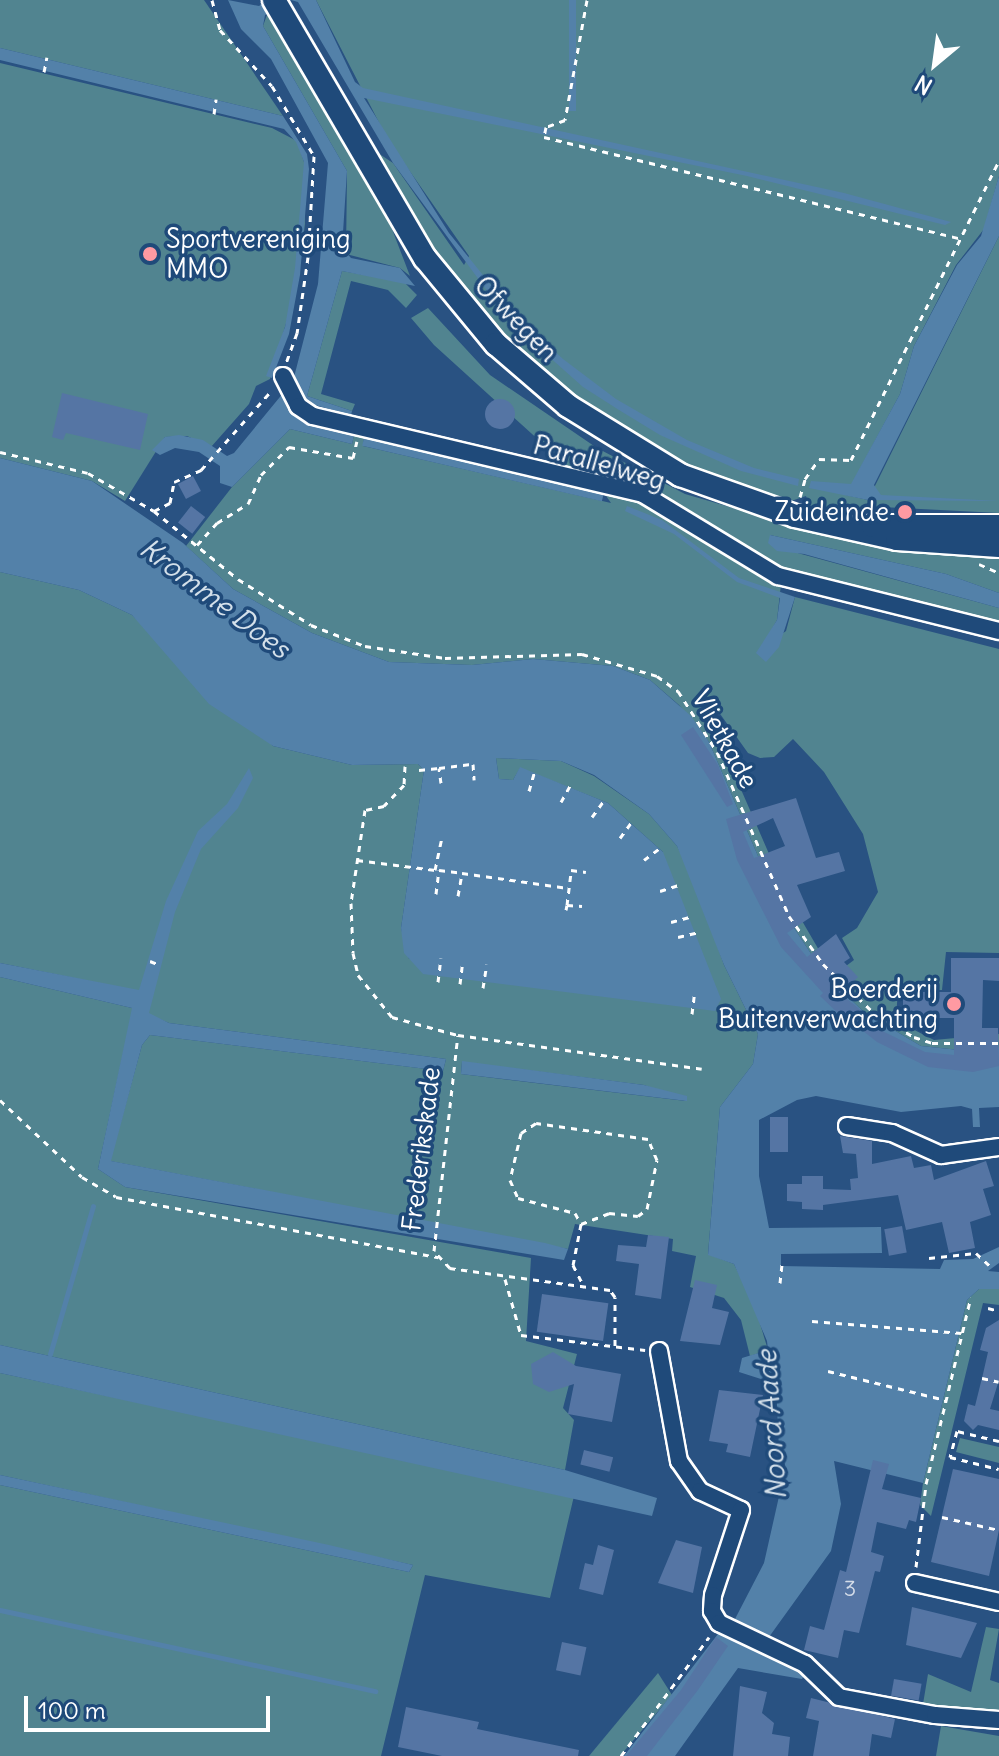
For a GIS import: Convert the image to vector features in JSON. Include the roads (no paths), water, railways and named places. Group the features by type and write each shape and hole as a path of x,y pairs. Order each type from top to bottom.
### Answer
{"main road":[{"name":"Ofwegen","path":"274,0 425,258 528,375 598,429 680,475 795,516 897,539 999,546"},
{"name":"Ofwegen","path":"848,527 999,526"}],"street":[{"name":"Parallelweg","path":"285,380 298,406 313,416 643,494 778,576 999,631"},
{"path":"847,1126 892,1133 941,1155 999,1147"},
{"path":"659,1351 679,1461 700,1491 741,1510 714,1590 712,1611 719,1623 805,1664 839,1697 935,1715 999,1720"},
{"path":"915,1583 998,1596"}],"water":[{"path":"228,0 259,6 268,0 291,0 265,15 263,26 347,171 342,248 351,258 400,268 415,286 342,271 307,396 352,411 351,415 304,402 291,406 298,419 354,435 352,444 290,429 232,487 220,483 220,466 199,452 175,448 160,455 152,450 165,437 179,435 203,440 227,456 234,453 293,381 318,284 328,163 271,59 241,29"},
{"path":"291,0 316,0 355,82 363,88 844,193 951,222 945,225 747,176 364,98 449,233 516,316 563,359 616,399 687,440 754,468 799,479 798,486 741,471 660,435 583,387 510,322 393,163 298,2"},
{"path":"569,0 576,0 576,111 569,111"},
{"path":"0,48 283,116 307,154 309,169 300,275 289,334 272,378 266,376 285,327 295,268 304,162 296,142 284,129 0,60"},
{"path":"999,176 999,236 874,485 881,495 999,501 868,500 809,488 811,481 851,484 900,394 914,346 957,265 981,236"},
{"path":"364,438 604,493 602,501 362,446"},
{"name":"Kromme Does","path":"0,458 92,481 183,543 233,589 312,633 389,662 472,665 533,659 613,666 650,680 691,716 709,742 779,905 825,975 865,1013 921,1046 969,1051 999,1047 999,1107 979,1108 980,1127 973,1127 972,1109 961,1106 901,1112 816,1096 797,1100 759,1120 759,1176 769,1228 881,1227 882,1253 781,1254 781,1266 940,1269 944,1260 973,1259 999,1247 999,1263 988,1271 999,1272 999,1289 979,1289 967,1300 923,1483 834,1461 841,1504 831,1551 769,1637 741,1627 735,1619 764,1563 785,1464 779,1451 776,1384 739,1372 742,1358 768,1350 767,1341 734,1264 708,1255 720,1107 753,1064 758,1034 724,965 677,846 649,814 594,775 561,761 496,758 499,779 513,780 520,767 608,803 663,852 721,999 715,1011 423,974 404,953 401,928 424,770 418,764 352,765 273,746 209,704 132,615 79,590 0,572"},
{"path":"627,506 662,520 739,578 795,597 779,647 766,662 756,653 777,620 780,598 737,582 674,534 625,511"},
{"path":"770,535 946,574 999,593 999,608 804,554 777,551 768,543"},
{"path":"249,768 253,778 238,808 201,849 175,912 149,1013 169,1023 446,1059 443,1071 150,1035 142,1045 111,1161 545,1243 568,1249 564,1260 125,1187 98,1169 132,1008 0,977 0,963 139,990 166,901 198,831 227,804"},
{"path":"462,1061 644,1085 687,1096 687,1101 461,1074"},
{"path":"0,1345 565,1470 657,1498 652,1516 0,1373"},
{"path":"0,1475 413,1565 409,1572 0,1485"},
{"path":"718,1634 737,1635 806,1672 802,1679 738,1668 675,1756 624,1756"}],"waterway":[{"path":"50,1354 93,1206"},
{"path":"0,1610 375,1691"}],"place":[{"name":"Sportvereniging MMO","path":"150,254"},
{"name":"Zuideinde","path":"905,512"},
{"name":"Boerderij Buitenverwachting","path":"954,1004"}],"water label":[{"name":"Noord Aade","path":"771,1425"}]}
